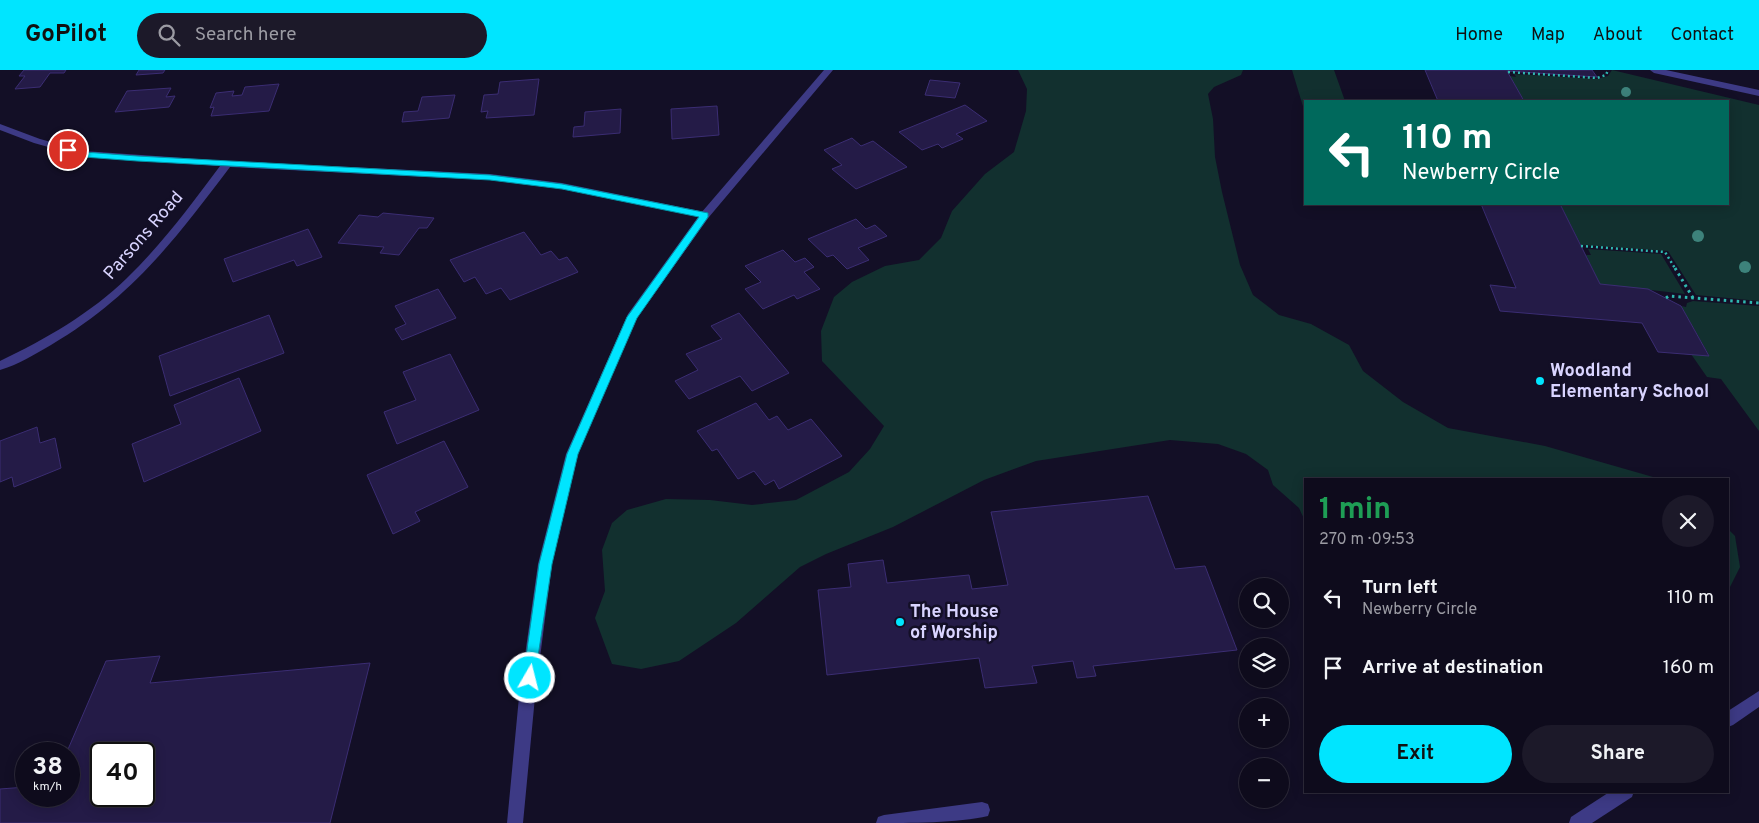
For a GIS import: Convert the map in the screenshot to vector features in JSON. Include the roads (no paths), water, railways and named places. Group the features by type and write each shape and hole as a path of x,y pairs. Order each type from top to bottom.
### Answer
{"street":[{"path":"515,823 527,698 545,564 572,454 632,317 704,215 829,70"},
{"path":"1654,70 1759,93"},
{"path":"0,127 38,141 84,154 227,164 344,168 490,177 562,186 704,215"},
{"name":"Parsons Road","path":"0,366 30,352 81,321 116,294 146,265 227,164"},
{"path":"1729,719 1759,698"},
{"path":"1577,823 1623,793"},
{"path":"884,823 982,810"}],"place":[{"name":"Woodland Elementary School","path":"1540,381"},
{"name":"The House of Worship","path":"900,622"}]}
